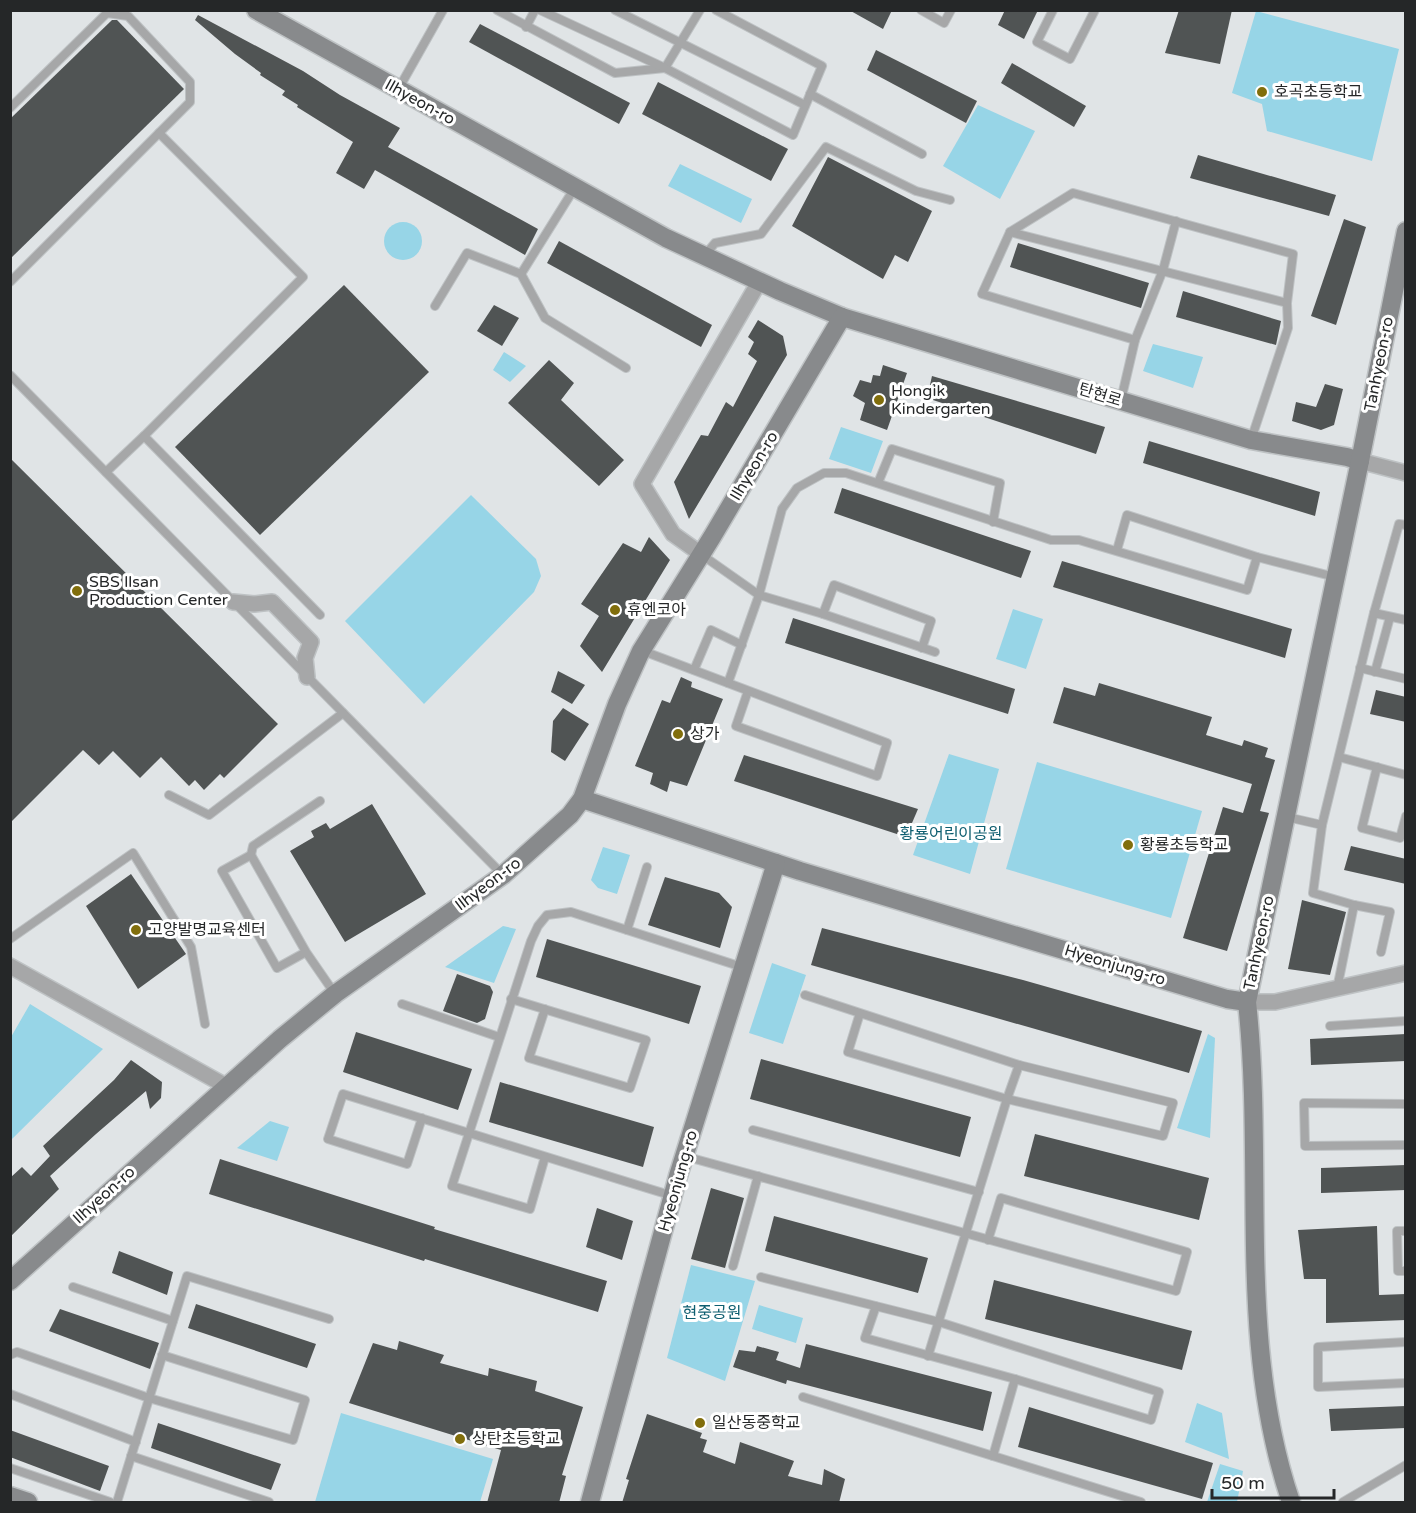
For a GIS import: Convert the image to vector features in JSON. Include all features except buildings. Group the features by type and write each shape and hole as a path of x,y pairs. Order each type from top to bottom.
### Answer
{"main road":[{"name":"Ilhyeon-ro","path":"10,1281 226,1086 335,994 503,875 570,815 582,799 617,704 641,651 842,317 759,282 666,238 256,10"},
{"name":"Tanhyeon-ro","path":"1291,1503 1281,1472 1264,1387 1256,1296 1251,1034 1247,1002 1406,231"},
{"name":"탄현로","path":"842,317 1251,440 1360,461"},
{"name":"Hyeonjung-ro","path":"582,799 776,863 1227,999 1247,1002"},
{"name":"Hyeonjung-ro","path":"590,1503 684,1156 776,863"},
{"path":"10,1496 28,1503"}],"street":[{"path":"701,554 673,534 642,484 759,282"},
{"path":"1360,461 1406,473"},
{"path":"233,602 254,604 272,602 311,642 305,658 307,676"},
{"path":"10,966 226,1086"},
{"path":"1247,1002 1275,1002 1406,973"}],"lane":[{"path":"398,90 443,10"},
{"path":"497,10 615,74 665,68"},
{"path":"526,27 537,10 665,68 793,135 822,66 716,10"},
{"path":"615,10 805,105"},
{"path":"665,68 700,10"},
{"path":"921,10 944,23 951,10"},
{"path":"1053,10 1036,42 1070,59 1095,10"},
{"path":"10,108 107,13 128,16 190,82 190,102 10,282"},
{"path":"810,94 922,154"},
{"path":"106,472 303,277 159,133"},
{"path":"704,256 715,243 761,234 826,147 916,190 951,200"},
{"path":"522,274 575,188"},
{"path":"1135,340 982,294 1010,232 1073,193 1293,254 1287,303 1288,328 1251,440"},
{"path":"1121,401 1135,340 1162,270 1176,221"},
{"path":"1010,232 1287,303"},
{"path":"435,306 467,253 522,274 545,318 626,368"},
{"path":"10,375 503,875"},
{"path":"144,436 320,615"},
{"path":"878,483 892,449 1000,483 993,522"},
{"path":"728,683 759,595 782,509 797,488 824,473 846,473 1051,540 1079,540 1246,590 1257,557"},
{"path":"1117,550 1127,515 1257,557 1335,577"},
{"path":"1381,952 1390,912 1354,905 1313,892 1322,825 1360,668 1398,524 1406,525"},
{"path":"701,554 759,595 935,652"},
{"path":"823,614 834,585 931,621 922,648"},
{"path":"1374,613 1406,620"},
{"path":"1375,672 1390,616"},
{"path":"694,670 711,630 742,645"},
{"path":"641,651 694,670 887,743 877,776 736,726 748,691"},
{"path":"1360,668 1406,679"},
{"path":"169,795 209,815 344,714"},
{"path":"1339,757 1406,775"},
{"path":"1377,767 1362,828 1400,838 1406,816"},
{"path":"320,801 253,846 251,855 306,952 335,994"},
{"path":"1285,817 1322,825"},
{"path":"10,939 133,853 191,947 205,1024"},
{"path":"251,855 222,871 277,968 306,952"},
{"path":"627,930 647,867"},
{"path":"1337,988 1354,905"},
{"path":"545,1157 530,1209 452,1186 531,941 538,926 547,915 556,912 571,912 742,967"},
{"path":"805,995 1019,1065 1173,1102 1163,1136 1007,1099 848,1052 860,1013"},
{"path":"512,999 545,1009 646,1040 630,1088 529,1058 545,1009"},
{"path":"402,1004 499,1037"},
{"path":"1330,1026 1406,1021"},
{"path":"928,1356 1019,1065"},
{"path":"422,1118 407,1164 328,1139 343,1094 422,1118 545,1157 674,1196"},
{"path":"1406,1104 1304,1103 1305,1146 1406,1145"},
{"path":"753,1130 979,1192"},
{"path":"684,1156 966,1234 988,1240 1176,1291 1187,1252 1001,1198 988,1240"},
{"path":"733,1266 758,1176"},
{"path":"1406,1231 1396,1231 1398,1271 1406,1271"},
{"path":"117,1503 187,1276 329,1319"},
{"path":"761,1277 876,1306 939,1322 1159,1392 1151,1420 1015,1379 865,1338 876,1306"},
{"path":"73,1287 173,1321"},
{"path":"1406,1342 1318,1347 1318,1387 1406,1383"},
{"path":"10,1355 17,1352 149,1398 293,1440 305,1400 162,1355"},
{"path":"993,1456 1015,1379"},
{"path":"10,1394 136,1442"},
{"path":"803,1397 1141,1503"},
{"path":"131,1456 268,1503"},
{"path":"1343,1503 1406,1465"},
{"path":"10,1468 110,1503"}],"green space":[{"path":"1256,11 1399,49 1372,161 1267,131 1262,104 1232,93"},
{"path":"978,105 1035,131 1000,199 943,166"},
{"path":"680,164 752,199 741,223 668,186"},
{"path":"403,222 416,228 422,241 416,254 403,260 390,254 384,241 390,228"},
{"path":"1153,344 1203,357 1193,388 1143,371"},
{"path":"504,352 526,366 510,382 493,370"},
{"path":"841,427 883,441 871,473 829,459"},
{"path":"471,495 536,559 541,576 534,592 424,704 345,621"},
{"path":"1013,609 1043,619 1026,669 996,659"},
{"name":"황룡어린이공원","path":"949,754 999,769 970,874 913,855"},
{"path":"1037,762 1202,811 1171,918 1006,869"},
{"path":"603,847 630,855 617,894 598,888 591,880"},
{"path":"503,926 516,929 494,983 445,967"},
{"path":"772,963 806,975 783,1044 749,1033"},
{"path":"30,1004 103,1049 11,1140 11,1037"},
{"path":"1208,1034 1215,1038 1210,1138 1177,1128"},
{"path":"270,1121 289,1127 277,1161 237,1148"},
{"name":"현중공원","path":"691,1265 755,1281 725,1381 667,1358"},
{"path":"759,1305 803,1318 796,1343 752,1329"},
{"path":"1197,1403 1222,1413 1229,1459 1185,1442"},
{"path":"341,1413 493,1459 480,1502 315,1502"},
{"path":"1220,1464 1243,1471 1237,1502 1207,1502"}],"place":[{"name":"호곡초등학교","path":"1262,92"},
{"name":"Hongik Kindergarten","path":"879,400"},
{"name":"SBS Ilsan Production Center","path":"77,591"},
{"name":"휴엔코아","path":"615,610"},
{"name":"상가","path":"678,734"},
{"name":"황룡초등학교","path":"1128,845"},
{"name":"고양발명교육센터","path":"136,930"},
{"name":"일산동중학교","path":"700,1423"},
{"name":"상탄초등학교","path":"460,1439"}]}
